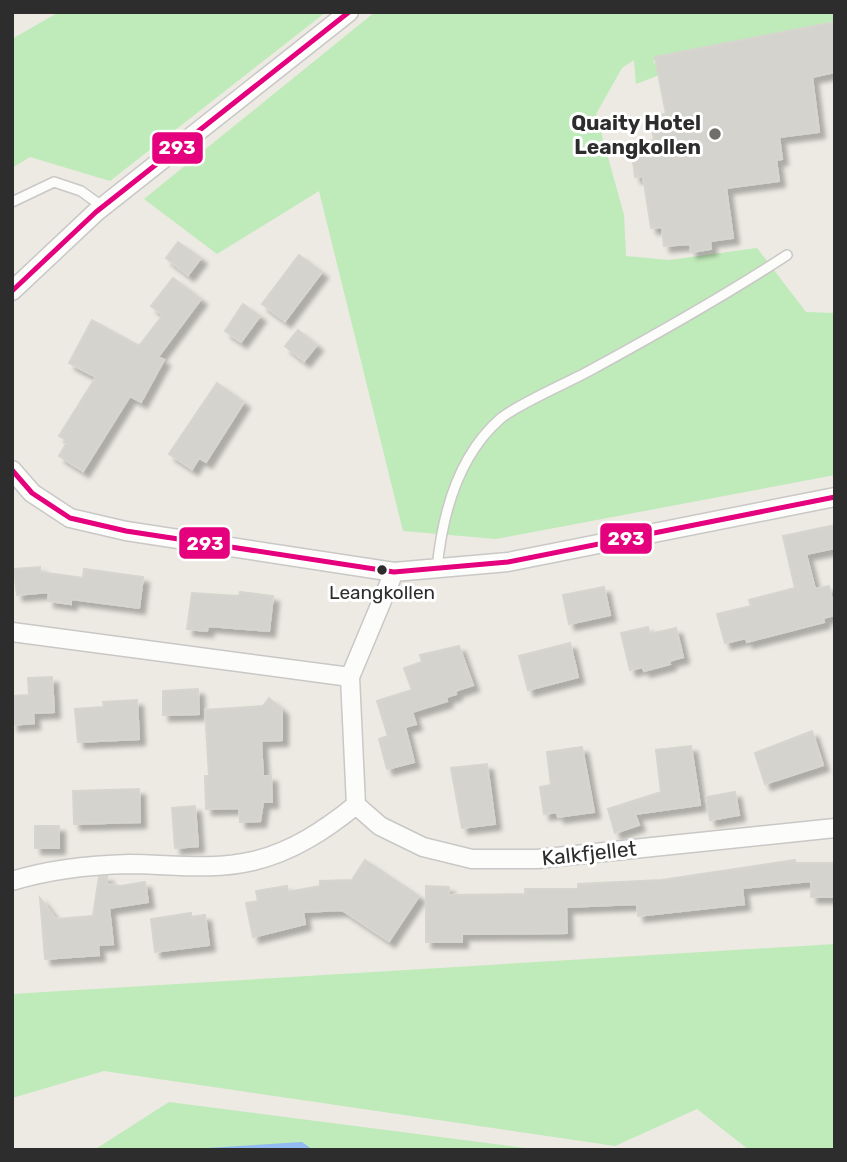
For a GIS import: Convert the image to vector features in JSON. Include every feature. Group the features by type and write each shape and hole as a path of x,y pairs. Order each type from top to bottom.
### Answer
{"street":[{"path":"12,291 103,207 349,12"},
{"path":"12,470 32,493 70,518 126,531 394,572 508,562 835,497"},
{"path":"12,881 52,869 130,864 199,868 253,861 306,841 356,805 350,677 394,572"},
{"path":"12,632 350,677"},
{"name":"Kalkfjellet","path":"356,805 380,826 423,847 472,859 537,859 835,828"}],"lane":[{"path":"12,202 54,182 81,191 103,207"},
{"path":"437,569 440,535 454,489 471,454 500,418 702,310 787,255"}],"green space":[{"path":"59,12 326,12 110,181 30,157 12,168 12,39"},
{"path":"375,12 835,12 835,21 653,61 662,74 636,84 634,60 622,68 596,114 624,215 626,256 669,260 757,248 806,312 835,313 835,475 496,539 403,531 319,191 217,254 144,199"},
{"path":"835,944 835,1150 749,1150 697,1109 615,1146 104,1071 12,1098 12,994"},
{"path":"169,1102 541,1150 94,1150"}],"water":[{"path":"302,1142 313,1150 175,1150"}],"building":[{"path":"835,22 835,72 812,77 819,132 779,137 782,159 776,160 779,181 726,188 733,238 710,241 711,249 691,252 690,244 664,246 662,227 651,228 643,176 635,177 631,144 654,140 650,116 666,114 655,57"},
{"path":"178,242 201,258 188,275 166,258"},
{"path":"299,255 322,272 285,321 262,304"},
{"path":"173,278 201,299 158,357 164,360 141,402 130,396 83,471 59,456 68,441 59,436 96,377 69,363 92,320 139,346 163,315 151,306"},
{"path":"243,304 260,316 241,342 225,331"},
{"path":"298,330 317,345 304,361 285,346"},
{"path":"217,383 244,402 206,462 199,458 192,469 169,454"},
{"path":"835,525 835,548 806,554 815,589 829,586 835,615 823,618 824,622 747,642 746,638 725,643 717,614 751,606 749,600 795,588 783,536"},
{"path":"40,567 40,572 83,578 84,569 143,577 139,608 71,599 71,604 48,601 49,592 17,595 14,569"},
{"path":"604,587 610,615 569,624 563,595"},
{"path":"240,592 273,596 269,631 208,626 207,631 187,629 192,593 239,596"},
{"path":"648,627 650,634 676,628 683,657 669,661 670,664 644,671 643,667 630,670 621,633"},
{"path":"570,643 578,677 528,690 519,656"},
{"path":"459,646 473,685 455,691 456,694 446,697 447,701 412,712 416,724 405,727 414,762 387,769 379,739 388,736 377,701 412,690 404,668 422,662 420,655"},
{"path":"52,677 54,712 33,713 34,723 12,725 12,696 29,695 28,678"},
{"path":"198,689 199,714 163,715 163,691"},
{"path":"269,698 282,709 282,740 261,741 263,776 271,776 272,802 263,802 260,821 240,822 239,808 206,809 205,776 209,776 205,710 263,706"},
{"path":"137,700 139,739 78,742 75,709 104,707 103,702"},
{"path":"812,731 823,765 765,784 755,753"},
{"path":"691,746 700,805 635,814 639,825 615,833 608,809 661,792 656,750"},
{"path":"582,747 594,812 558,817 557,812 544,814 540,787 551,785 547,752"},
{"path":"487,764 495,824 462,828 451,768"},
{"path":"139,789 140,822 74,824 73,791"},
{"path":"735,792 739,815 710,820 706,797"},
{"path":"195,806 198,846 175,848 172,808"},
{"path":"35,826 59,826 59,848 35,848"},
{"path":"365,860 419,896 389,941 342,910 303,912 305,924 253,937 246,903 258,901 256,891 287,886 288,892 320,886 320,881 352,880"},
{"path":"795,860 795,863 835,863 835,897 811,897 811,881 742,888 744,904 638,916 637,904 566,907 567,933 462,934 462,942 426,942 426,886 449,887 449,895 525,894 525,889 578,889 578,884 662,880"},
{"path":"107,876 107,884 121,886 145,882 148,902 109,908 113,944 98,945 99,955 45,959 40,898 56,919 93,916 99,877"},
{"path":"191,913 191,917 205,915 209,945 155,952 151,919"}],"transit line":[{"name":"293","path":"12,291 96,212 349,12"},
{"name":"293","path":"12,470 32,493 70,518 126,531 394,572 508,562 835,497"}],"place":[{"name":"Quaity Hotel Leangkollen","path":"715,134"},
{"name":"Leangkollen","path":"382,570"}]}
